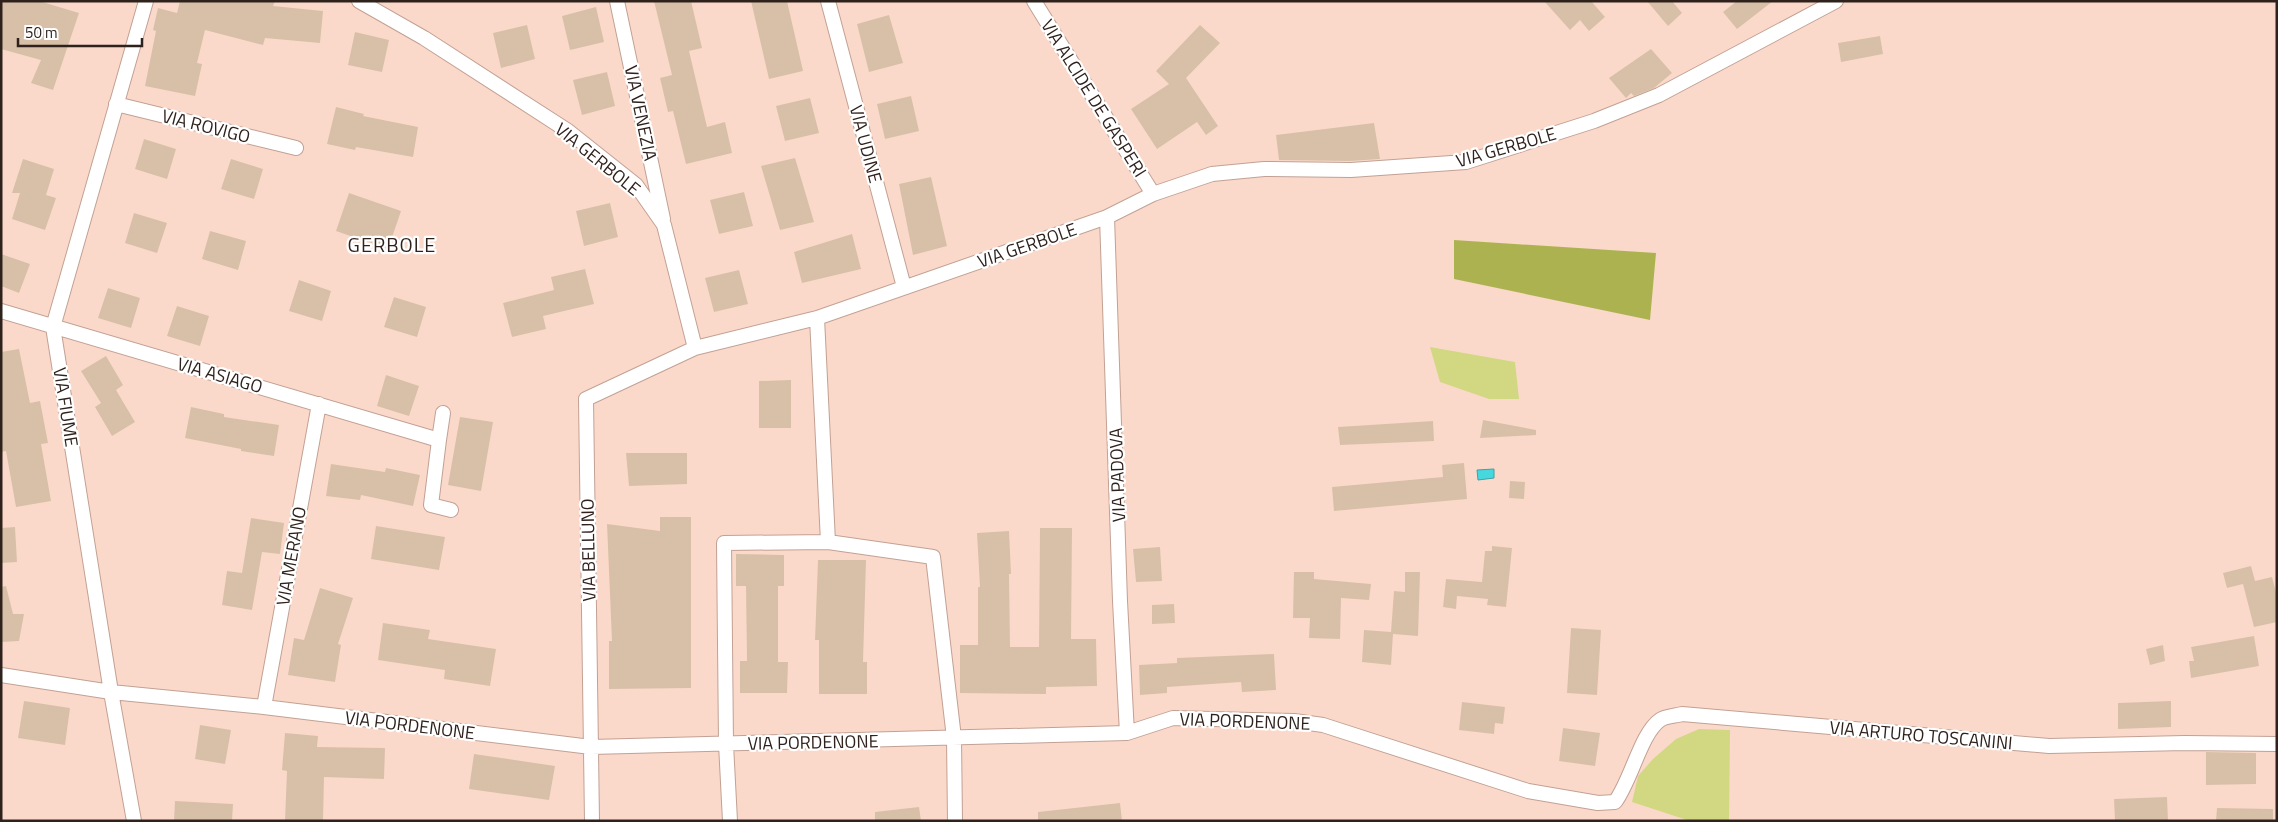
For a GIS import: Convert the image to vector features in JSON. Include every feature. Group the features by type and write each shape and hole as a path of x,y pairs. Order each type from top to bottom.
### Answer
{"street":[{"name":"VIA FIUME","path":"134,821 111,692 54,327 146,1"},
{"name":"VIA GERBOLE","path":"359,1 424,38 568,131 636,186 664,225 695,348 817,318 1107,217 1153,194 1193,180 1264,169 1351,170 1466,162 1594,120 1659,95 1836,1"},
{"name":"VIA VENEZIA","path":"617,1 664,225"},
{"name":"VIA UDINE","path":"828,1 904,287"},
{"name":"VIA ALCIDE DE GASPERI","path":"1034,1 1153,194"},
{"name":"VIA ROVIGO","path":"116,104 296,148"},
{"name":"VIA PADOVA","path":"1107,217 1120,601 1127,733"},
{"name":"VIA ASIAGO","path":"1,311 439,440"},
{"path":"817,318 828,542"},
{"name":"VIA BELLUNO","path":"592,821 586,399 695,348"},
{"name":"VIA MERANO","path":"264,708 319,404"},
{"path":"443,413 431,505 451,510"},
{"path":"730,821 726,744 724,543 828,542 933,557 954,738 955,821"},
{"name":"VIA PORDENONE","path":"1,675 111,692 264,708 591,747 1127,733 1174,718 1294,720 1322,725 1528,791 1598,803 1615,802"},
{"name":"VIA ARTURO TOSCANINI","path":"1615,802 1624,791 1649,733 1660,719 1682,714 2049,746 2185,742 2277,744"}],"green space":[{"path":"1454,240 1656,253 1650,320 1454,279"},
{"path":"1430,347 1515,362 1519,399 1489,399 1440,382"},
{"path":"1699,729 1730,730 1729,821 1690,821 1632,802 1638,776 1653,759 1676,739"}],"water":[{"path":"1494,469 1494,478 1478,480 1477,470"}],"building":[{"path":"1,1 39,1 79,13 53,90 31,83 41,60 1,49"},
{"path":"180,1 275,1 273,6 323,11 320,43 265,38 263,45 205,30 197,63 202,64 195,96 145,86 156,31 153,30 158,8 177,13"},
{"path":"654,1 691,1 702,48 689,51 707,127 725,122 732,153 686,164 673,111 668,112 660,78 672,75"},
{"path":"751,1 787,1 803,71 769,79"},
{"path":"1544,1 1591,1 1605,17 1589,31 1580,20 1570,30"},
{"path":"1647,1 1672,1 1682,13 1668,26"},
{"path":"1737,1 1773,1 1737,29 1723,12"},
{"path":"596,7 604,42 570,50 562,16"},
{"path":"889,15 903,63 869,72 857,24"},
{"path":"527,25 535,59 501,68 493,33"},
{"path":"1200,25 1220,43 1186,78 1218,126 1206,135 1197,122 1157,149 1131,109 1169,84 1156,71"},
{"path":"355,32 389,40 382,72 348,65"},
{"path":"1880,36 1883,54 1841,62 1838,43"},
{"path":"1651,49 1672,73 1654,88 1634,96 1631,93 1626,98 1609,78"},
{"path":"607,72 615,106 582,115 573,80"},
{"path":"911,96 919,131 885,139 877,104"},
{"path":"810,98 819,133 785,141 776,106"},
{"path":"336,107 364,114 363,116 418,127 413,157 356,147 355,150 327,144"},
{"path":"1374,123 1380,159 1350,161 1279,160 1276,135"},
{"path":"144,139 176,149 167,179 135,169"},
{"path":"795,158 814,222 780,230 761,166"},
{"path":"23,159 54,169 46,195 56,198 45,230 12,219 20,193 12,193"},
{"path":"231,159 263,169 254,199 221,189"},
{"path":"931,177 947,246 913,255 899,184"},
{"path":"744,192 753,226 719,234 710,200"},
{"path":"349,193 401,211 388,249 336,231"},
{"path":"610,203 618,237 584,246 576,211"},
{"path":"134,213 167,223 157,253 125,243"},
{"path":"210,231 246,241 238,270 202,259"},
{"path":"852,234 861,269 802,283 794,252"},
{"path":"1,254 30,264 19,293 1,286"},
{"path":"585,269 594,304 543,316 546,329 512,337 503,303 554,290 551,277"},
{"path":"739,270 748,304 714,312 705,278"},
{"path":"299,280 331,291 322,321 289,311"},
{"path":"108,288 140,298 131,328 98,318"},
{"path":"394,297 426,307 417,337 384,327"},
{"path":"177,306 209,316 200,346 167,336"},
{"path":"19,349 30,403 40,401 48,443 41,444 51,501 16,507 6,451 1,452 1,352"},
{"path":"106,356 123,385 116,390 135,422 112,436 95,407 101,403 81,371"},
{"path":"386,375 419,386 409,416 377,406"},
{"path":"791,380 791,428 759,428 759,381"},
{"path":"191,407 224,414 224,417 279,425 274,456 241,451 241,449 185,438"},
{"path":"460,417 493,422 481,491 448,485"},
{"path":"1483,420 1536,430 1536,435 1480,438"},
{"path":"1433,421 1434,441 1340,445 1338,427"},
{"path":"626,453 687,453 687,484 629,486"},
{"path":"1464,463 1467,499 1334,511 1332,487 1443,477 1442,465"},
{"path":"331,464 385,472 386,468 420,475 413,506 361,495 360,500 326,496"},
{"path":"1510,481 1525,482 1524,499 1509,498"},
{"path":"660,517 691,517 691,688 609,689 609,641 612,641 607,524 660,531"},
{"path":"251,518 284,523 280,554 262,552 252,610 222,605 227,571 242,573"},
{"path":"376,526 445,537 439,570 371,559"},
{"path":"15,527 17,562 1,563 1,528"},
{"path":"1040,528 1072,528 1071,639 1096,639 1097,686 1046,687 1046,694 960,693 960,645 978,645 978,587 980,587 977,533 1009,531 1011,574 1009,574 1010,647 1039,647"},
{"path":"1492,546 1512,548 1506,607 1487,605 1488,599 1457,596 1456,609 1443,607 1446,579 1482,582 1485,551 1492,551"},
{"path":"1160,547 1162,581 1136,582 1133,549"},
{"path":"736,554 784,555 784,586 778,586 778,662 788,662 787,693 740,693 740,661 747,661 746,586 736,586"},
{"path":"818,560 866,560 863,662 867,662 867,694 819,694 819,640 815,640"},
{"path":"2251,566 2255,581 2272,577 2277,596 2277,622 2254,627 2243,584 2227,588 2223,573"},
{"path":"1294,572 1314,572 1314,579 1371,584 1369,600 1341,598 1340,639 1309,638 1310,618 1293,618"},
{"path":"1405,572 1420,572 1418,636 1393,634 1391,665 1362,662 1364,630 1391,632 1394,591 1405,592"},
{"path":"6,586 13,614 24,614 19,641 1,642 1,587"},
{"path":"320,588 353,598 338,644 341,645 335,682 288,675 294,638 304,640"},
{"path":"1174,604 1175,623 1152,624 1152,605"},
{"path":"383,623 430,630 428,639 496,649 490,686 444,679 445,670 378,660"},
{"path":"1571,628 1601,630 1597,695 1567,693"},
{"path":"2254,636 2259,666 2191,678 2189,661 2194,661 2191,647"},
{"path":"2163,645 2165,661 2150,665 2146,649"},
{"path":"1274,654 1276,690 1242,692 1241,682 1167,687 1167,693 1140,695 1139,665 1177,663 1177,658"},
{"path":"24,701 70,708 65,745 18,738"},
{"path":"2171,701 2171,727 2118,729 2118,703"},
{"path":"1462,702 1505,707 1503,724 1495,723 1494,734 1459,730"},
{"path":"200,725 231,730 225,764 195,759"},
{"path":"1563,728 1600,733 1595,766 1559,761"},
{"path":"285,733 318,736 317,747 385,748 384,779 324,777 323,821 285,821 287,771 282,770"},
{"path":"2206,752 2256,753 2256,784 2206,785"},
{"path":"474,754 555,766 549,800 469,789"},
{"path":"2167,797 2168,821 2115,821 2114,799"},
{"path":"175,801 233,804 232,821 174,821"},
{"path":"1120,803 1122,821 1038,821 1038,812"},
{"path":"919,807 921,821 875,821 875,812"},
{"path":"2217,808 2273,809 2273,821 2216,821"}],"district":[{"name":"GERBOLE","path":"392,244"}]}
